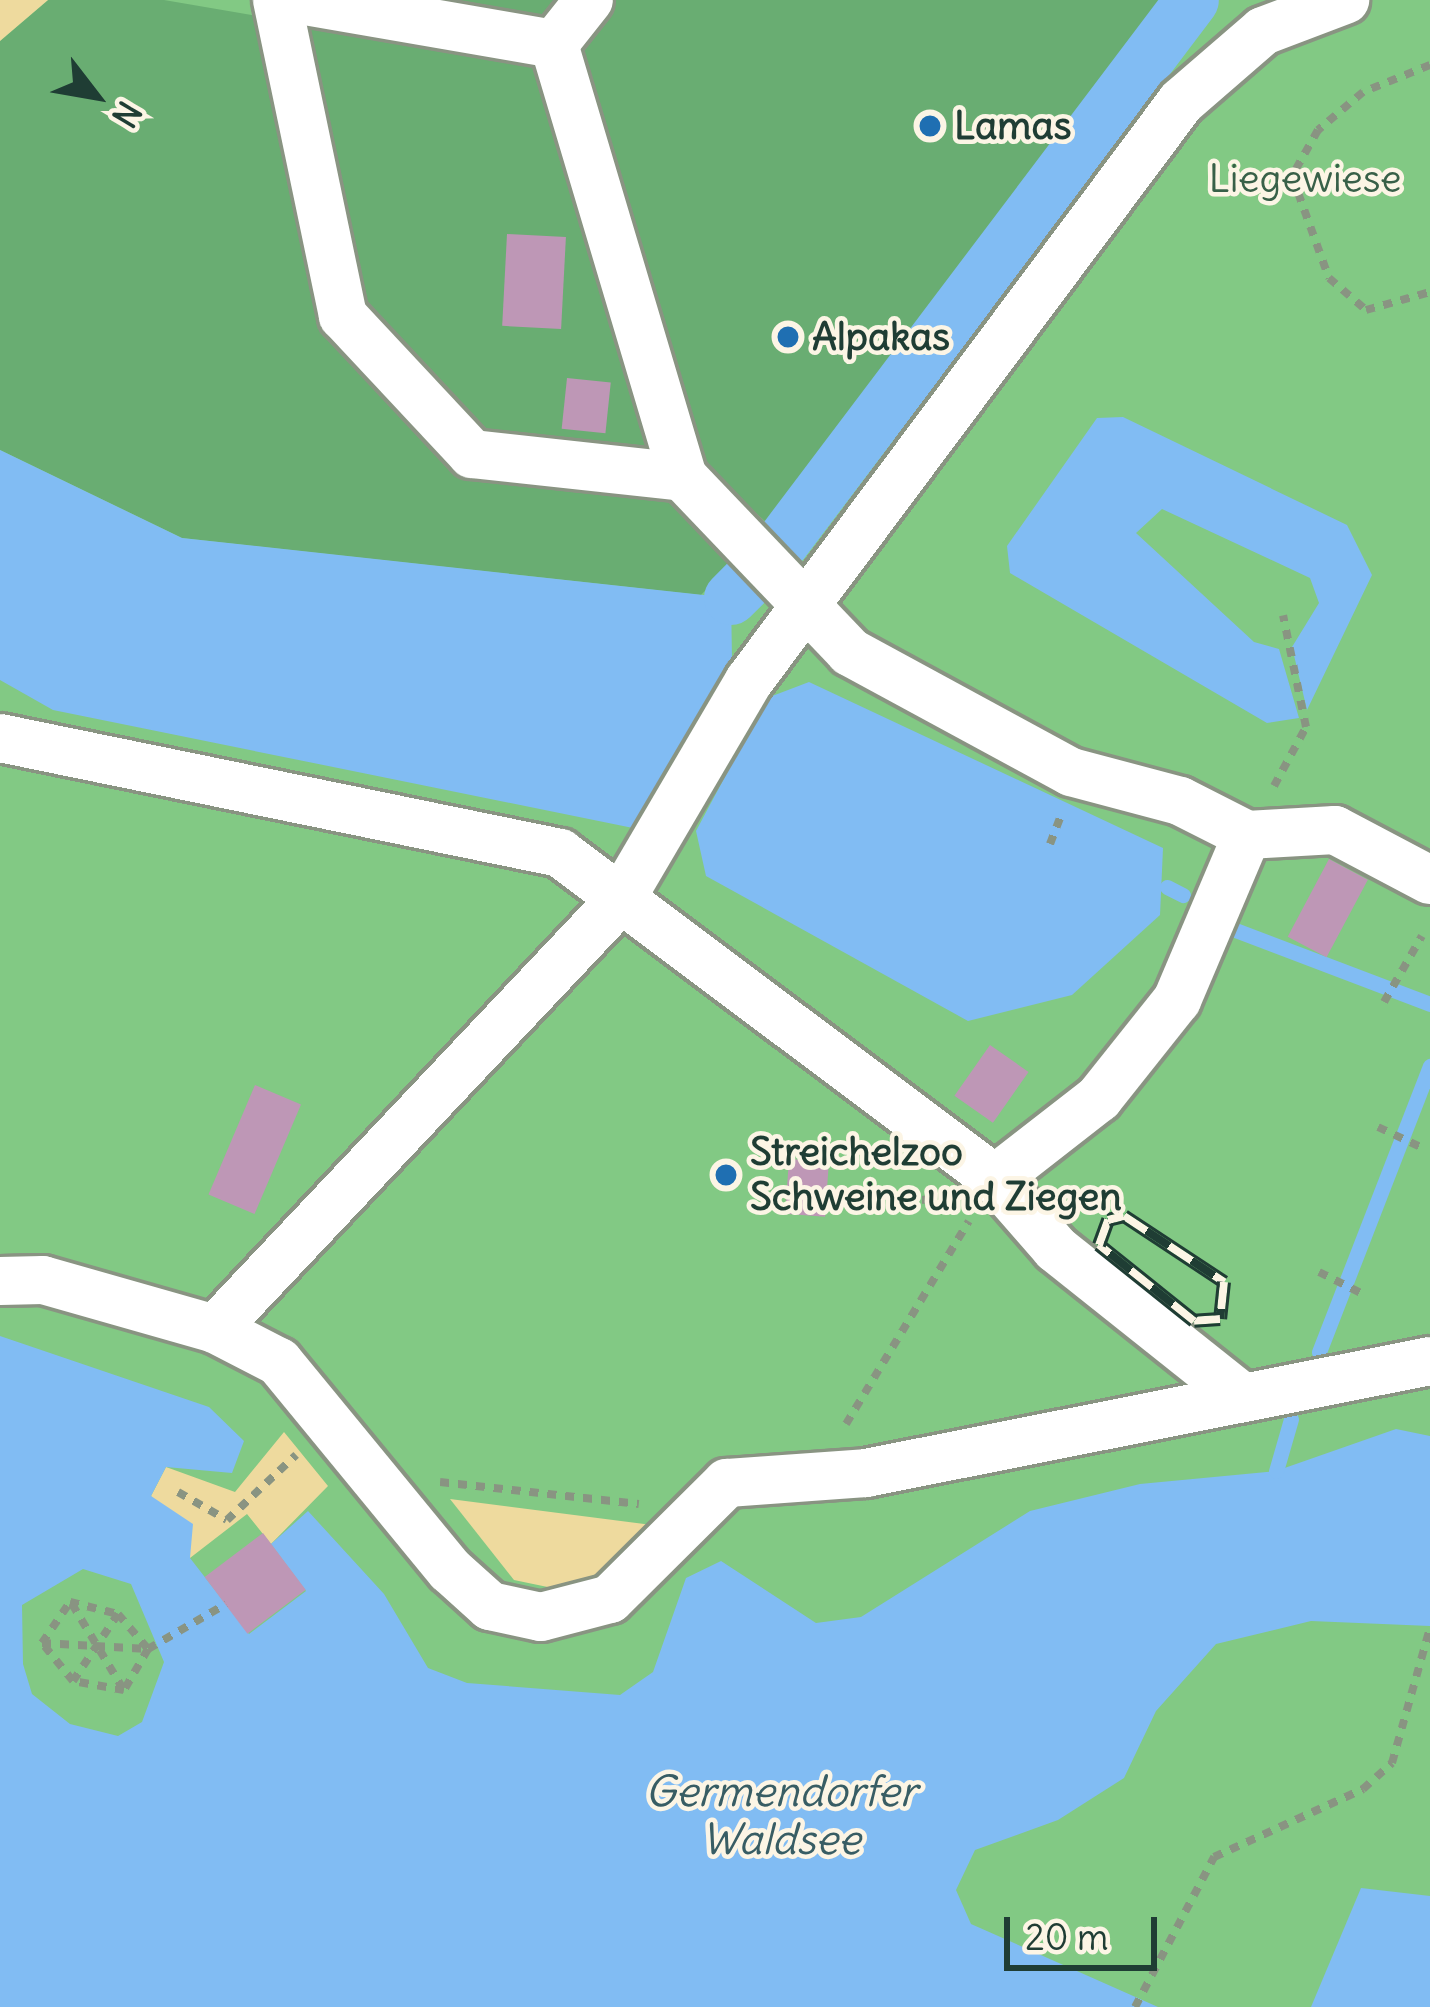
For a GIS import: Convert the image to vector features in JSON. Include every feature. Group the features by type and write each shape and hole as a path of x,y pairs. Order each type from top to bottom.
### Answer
{"lane":[{"path":"277,0 343,316 472,454 683,477"},
{"path":"299,0 554,44"},
{"path":"554,44 589,0"},
{"path":"215,1329 621,899 804,604 1180,102 1263,31 1345,0"},
{"path":"554,44 683,477 850,652 1070,772 1180,800 1247,835 1335,830 1430,880"},
{"path":"0,738 496,834 560,853 994,1179 1056,1249 1242,1397"},
{"path":"994,1179 1099,1098 1177,1000 1247,835"},
{"path":"0,1281 43,1280 215,1329 279,1362 490,1606 541,1617 610,1599 691,1510 727,1483 815,1475 1430,1361"}],"path":[{"path":"1430,65 1363,92 1318,130 1292,176 1329,278 1366,310 1430,292"},
{"path":"1247,835 1306,727 1283,615"},
{"path":"1384,1002 1422,935"},
{"path":"1378,1126 1425,1149"},
{"path":"850,1204 913,1205 994,1179"},
{"path":"815,1475 994,1179"},
{"path":"1319,1272 1365,1295"},
{"path":"178,1492 227,1520 332,1421"},
{"path":"379,1475 691,1510"},
{"path":"70,1602 118,1614 148,1648"},
{"path":"42,1643 70,1602"},
{"path":"70,1602 124,1690"},
{"path":"124,1690 148,1648 226,1604"},
{"path":"73,1681 118,1614"},
{"path":"1135,2007 1214,1857 1363,1789 1392,1763 1429,1634"},
{"path":"42,1643 148,1648"},
{"path":"42,1643 73,1681 124,1690"}],"green space":[{"name":"Liegewiese","path":"0,0 1430,0 1430,2007 0,2007"},
{"path":"48,0 164,0 263,17 323,323 466,474 672,495 731,563 701,595 182,538 0,450 0,41"},
{"path":"415,0 566,0 548,22"},
{"path":"614,0 1160,0 768,524 701,463 577,42"},
{"path":"299,23 534,64 658,454 478,434 358,306"}],"sand":[{"path":"0,0 48,0 0,41"},
{"path":"284,1432 328,1486 271,1544 247,1514 190,1558 151,1496 166,1467 235,1492"},
{"path":"450,1499 652,1525 615,1569 562,1590 514,1580"}],"water":[{"path":"1123,417 1347,525 1372,575 1307,710 1292,647 1319,603 1310,578 1162,509 1136,533 1254,642 1279,649 1299,718 1267,723 1010,573 1007,546 1097,418"},
{"path":"0,450 182,538 731,598 732,659 633,828 53,710 0,680"},
{"path":"809,682 1163,848 1160,915 1072,995 968,1021 706,876 696,831 767,698"},
{"name":"Germendorfer Waldsee","path":"0,1336 209,1407 244,1441 232,1473 166,1467 151,1496 193,1524 190,1558 249,1634 306,1591 271,1544 308,1511 384,1594 428,1668 467,1683 620,1695 653,1672 686,1578 721,1561 816,1623 861,1617 1030,1511 1140,1484 1276,1471 1396,1429 1430,1436 1430,1626 1311,1621 1216,1644 1156,1711 1124,1778 1058,1820 975,1850 956,1890 971,1924 1158,2007 0,2007","holes":["83,1569 131,1584 164,1662 142,1722 118,1736 70,1724 32,1694 23,1664 22,1605"]},
{"path":"1361,1888 1430,1896 1430,2007 1311,2007"}],"building":[{"path":"507,234 566,237 561,329 502,326"},
{"path":"567,378 611,383 605,433 562,429"},
{"path":"1329,859 1368,880 1327,957 1288,937"},
{"path":"990,1045 1029,1072 993,1123 954,1096"},
{"path":"255,1085 301,1105 255,1214 209,1195"},
{"path":"789,1159 829,1162 825,1217 785,1214"},
{"path":"263,1533 306,1590 247,1634 205,1577"}],"waterway":[{"path":"782,543 1192,0"},
{"path":"731,598 750,579"},
{"path":"1167,887 1183,895"},
{"path":"1230,928 1430,1004"},
{"path":"1319,1352 1430,1066"},
{"path":"1276,1471 1291,1419"}],"railway":[{"path":"1124,1216 1224,1282 1220,1319 1194,1321 1099,1245 1108,1220 1124,1216"}],"place":[{"name":"Lamas","path":"930,126"},
{"name":"Alpakas","path":"788,337"},
{"name":"Streichelzoo Schweine und Ziegen","path":"726,1175"}]}
